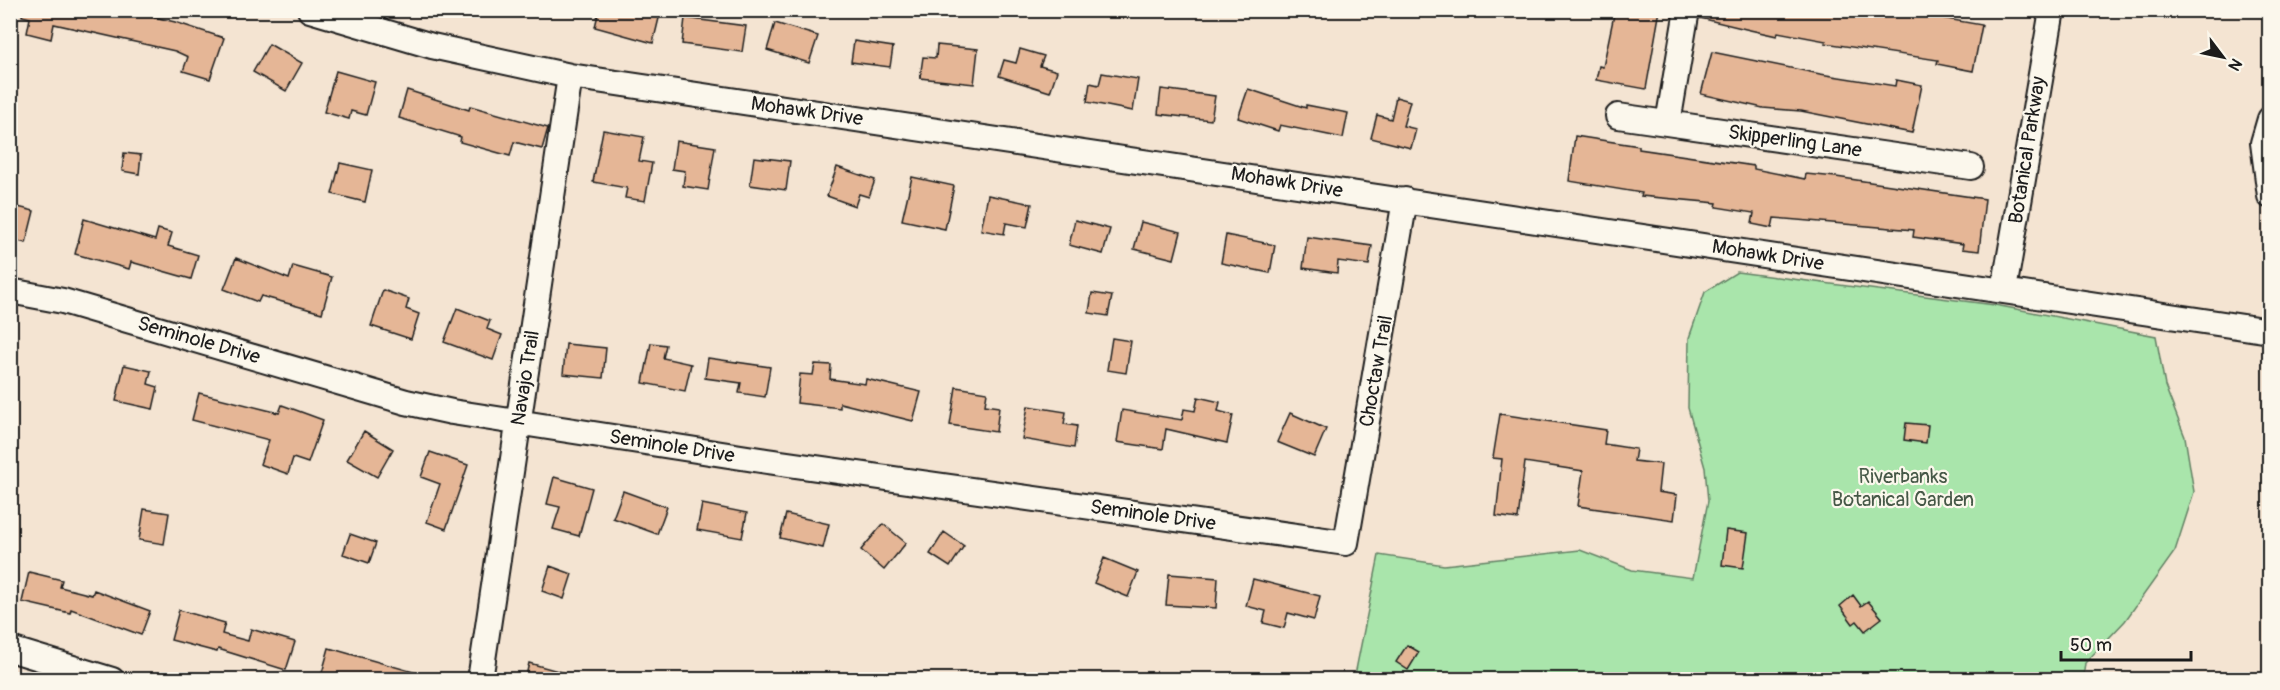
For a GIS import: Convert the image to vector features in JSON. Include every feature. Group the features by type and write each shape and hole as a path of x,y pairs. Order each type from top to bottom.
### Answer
{"street":[{"name":"Mohawk Drive","path":"310,10 432,46 570,76 2270,331"},
{"path":"1668,123 1687,10"},
{"name":"Botanical Parkway","path":"2004,290 2052,10"},
{"name":"Navajo Trail","path":"480,680 570,76"},
{"name":"Skipperling Lane","path":"1618,116 1971,167"},
{"path":"2270,119 2263,142 2270,196"},
{"name":"Choctaw Trail","path":"1346,543 1405,200"},
{"name":"Seminole Drive","path":"10,291 63,301 406,402 767,461 1346,543"},
{"path":"10,649 112,680"}],"green space":[{"name":"Riverbanks Botanical Garden","path":"1737,272 1995,305 2156,336 2165,386 2185,437 2194,492 2175,551 2125,621 2085,663 2083,679 1354,680 1379,555 1444,565 1580,550 1632,570 1693,578 1708,501 1705,468 1688,408 1689,338 1705,292"}],"building":[{"path":"23,10 125,10 175,22 224,38 210,79 183,71 188,57 175,51 54,24 51,39 27,33 30,18 22,16"},
{"path":"599,10 648,10 660,14 653,43 595,27"},
{"path":"1615,10 1660,10 1646,89 1596,80 1599,66 1603,67"},
{"path":"1701,10 1895,10 1982,25 1973,71 1937,64 1938,60 1825,43 1826,41 1778,32 1777,36 1750,30 1700,18"},
{"path":"685,18 746,26 742,52 682,44"},
{"path":"775,23 818,36 809,63 767,50"},
{"path":"854,41 893,47 890,67 851,62"},
{"path":"269,44 302,63 286,91 253,72"},
{"path":"937,45 978,49 974,84 920,78 923,57 936,58"},
{"path":"1020,49 1044,56 1040,66 1057,71 1050,92 999,76 1004,60 1016,63"},
{"path":"1712,52 1820,74 1895,86 1896,80 1922,85 1912,133 1801,111 1763,108 1701,94"},
{"path":"336,71 375,82 366,115 351,111 349,119 324,112"},
{"path":"1102,73 1138,79 1133,111 1087,102 1090,83 1099,85"},
{"path":"1161,89 1215,96 1211,120 1158,114"},
{"path":"1248,89 1306,108 1306,105 1348,113 1343,138 1280,125 1278,131 1238,118"},
{"path":"407,90 469,110 470,106 548,128 542,149 514,142 510,156 460,142 461,137 399,118"},
{"path":"1396,97 1410,101 1403,126 1416,129 1411,148 1371,138 1377,115 1391,119"},
{"path":"603,130 644,137 639,161 652,163 645,201 625,198 627,188 593,182"},
{"path":"1575,136 1639,146 1639,149 1754,166 1754,169 1805,179 1806,174 1836,177 1985,199 1979,251 1962,249 1963,244 1913,237 1914,230 1774,218 1772,228 1752,224 1754,213 1716,207 1717,203 1641,196 1642,193 1569,181"},
{"path":"676,141 715,147 708,190 683,186 685,171 672,169"},
{"path":"124,153 141,155 139,174 122,171"},
{"path":"754,157 790,161 786,190 750,185"},
{"path":"340,163 372,170 365,202 332,194"},
{"path":"837,167 875,180 869,197 859,194 855,206 827,196"},
{"path":"912,177 954,186 945,229 902,220"},
{"path":"988,195 1032,204 1027,227 1006,223 1004,234 981,230"},
{"path":"10,205 34,211 26,243 10,239"},
{"path":"84,219 155,240 158,229 172,233 168,246 198,255 191,279 131,262 129,269 75,254"},
{"path":"1075,220 1110,229 1103,254 1069,245"},
{"path":"1141,222 1181,232 1174,259 1134,249"},
{"path":"1226,235 1275,245 1270,273 1221,263"},
{"path":"1307,237 1372,246 1369,265 1338,261 1337,273 1303,268"},
{"path":"236,258 289,279 293,266 332,277 322,313 261,296 258,302 224,289"},
{"path":"383,290 409,299 406,309 419,314 411,339 371,326"},
{"path":"1092,293 1112,296 1108,316 1089,313"},
{"path":"457,308 490,321 487,329 502,335 493,360 444,342"},
{"path":"1112,338 1131,341 1126,373 1107,370"},
{"path":"651,343 666,345 663,358 691,364 685,391 643,383"},
{"path":"566,344 606,348 603,378 563,374"},
{"path":"708,358 770,367 765,397 739,393 741,383 705,378"},
{"path":"815,364 831,365 830,379 865,384 866,379 921,392 913,421 840,403 840,408 797,403 800,374 813,375"},
{"path":"124,365 151,371 148,384 158,387 153,409 116,401"},
{"path":"956,387 987,392 985,405 999,407 996,432 950,425"},
{"path":"199,393 279,413 282,405 323,420 308,463 293,458 288,474 260,464 269,440 192,420"},
{"path":"1198,397 1220,402 1218,411 1233,415 1227,443 1166,429 1163,449 1117,442 1122,410 1182,420 1184,409 1195,411"},
{"path":"1028,406 1066,412 1064,424 1077,426 1074,448 1022,439"},
{"path":"1290,413 1326,429 1314,457 1277,442"},
{"path":"1500,414 1606,430 1604,444 1636,449 1634,461 1661,464 1658,492 1677,495 1674,520 1578,506 1583,471 1525,462 1518,519 1496,516 1502,459 1493,458"},
{"path":"1906,423 1928,425 1926,443 1904,440"},
{"path":"364,431 393,449 377,477 347,460"},
{"path":"430,452 468,465 446,529 427,522 440,484 421,477"},
{"path":"554,477 592,488 579,536 553,529 560,507 547,504"},
{"path":"623,491 667,507 657,534 613,518"},
{"path":"702,504 747,513 742,538 697,530"},
{"path":"144,509 169,513 164,544 139,540"},
{"path":"786,514 829,524 823,548 780,538"},
{"path":"883,524 906,543 884,570 861,550"},
{"path":"1726,530 1748,533 1743,568 1722,565"},
{"path":"944,532 964,546 950,567 930,554"},
{"path":"350,534 376,543 369,563 343,554"},
{"path":"1104,558 1138,572 1128,597 1094,583"},
{"path":"550,566 572,574 564,599 542,591"},
{"path":"29,572 62,580 60,587 92,595 94,590 150,611 141,635 71,609 70,613 22,602"},
{"path":"1169,574 1218,578 1216,608 1166,605"},
{"path":"1253,579 1320,596 1314,620 1288,613 1284,628 1263,623 1266,611 1246,606"},
{"path":"1853,595 1861,606 1868,601 1882,618 1865,631 1857,621 1853,624 1840,606"},
{"path":"179,610 225,623 222,634 248,641 251,629 295,642 286,670 218,649 217,652 171,640"},
{"path":"1407,645 1419,652 1408,670 1396,662"},
{"path":"329,648 424,675 424,680 320,680"},
{"path":"529,663 573,675 573,680 525,680"}]}
